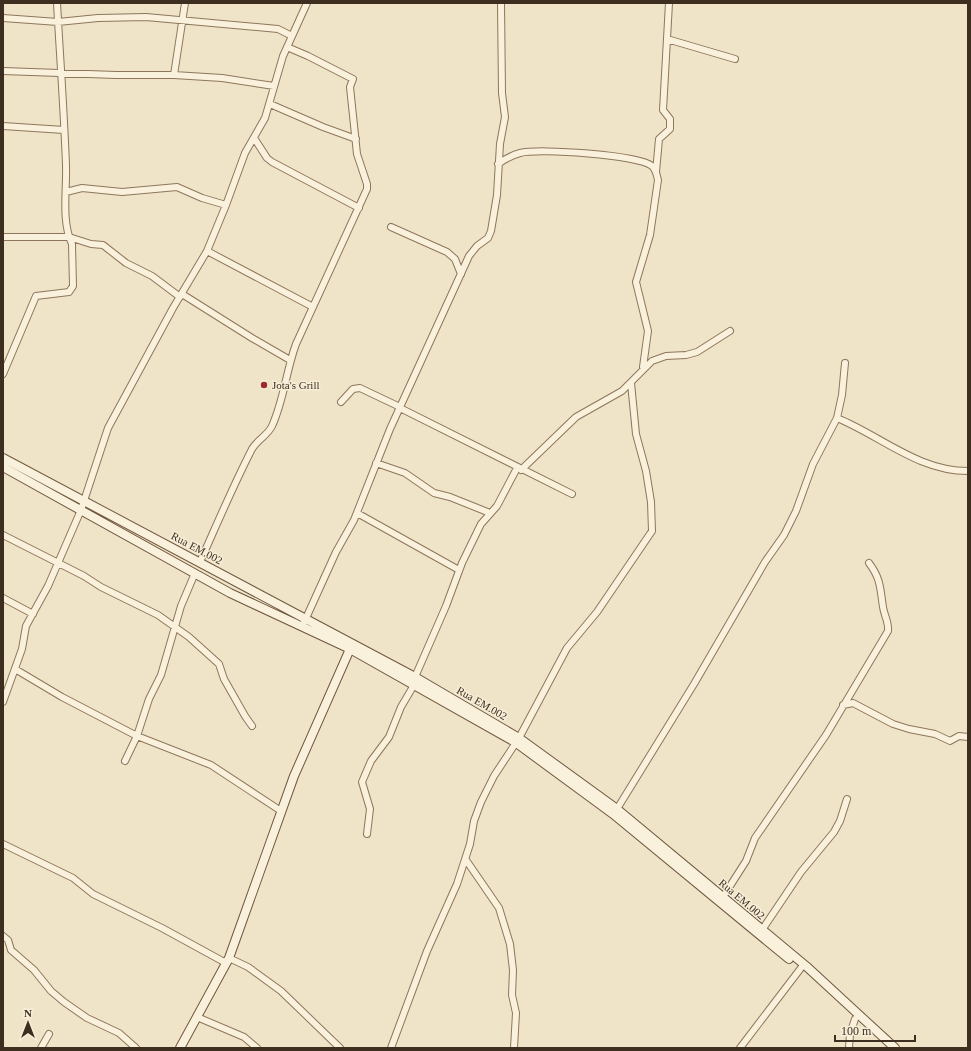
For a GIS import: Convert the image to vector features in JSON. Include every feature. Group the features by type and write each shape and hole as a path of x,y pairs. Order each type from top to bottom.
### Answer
{"street":[{"path":"3,374 36,296 71,290 73,286 73,253 72,244 69,237 66,192 57,3"},
{"path":"174,75 181,19 185,3"},
{"path":"3,701 22,649 26,626 58,563 81,510 108,428 207,251 226,205 244,153 260,129 270,104 274,86 287,47 307,3"},
{"path":"302,627 336,552 357,513 400,407 469,256 477,246 488,238 491,230 497,195 500,144 505,117 502,93 501,3"},
{"path":"656,172 659,139 670,128 670,119 663,110 669,3"},
{"path":"3,18 58,22 121,17 181,19 278,28 292,36"},
{"path":"667,39 735,59"},
{"path":"200,562 253,446 271,428 287,377 290,360 366,194 367,184 357,154 350,87 353,79 287,47"},
{"path":"3,71 61,74 174,75 222,78 274,86"},
{"path":"270,104 323,127 356,139"},
{"path":"3,126 64,130"},
{"path":"254,138 272,162 359,208"},
{"path":"498,164 520,152 540,151 602,155 644,162 653,166 658,180 650,235 636,282 648,331 644,368"},
{"path":"66,192 82,188 104,188 122,192 177,187 202,198 226,205"},
{"path":"391,226 448,252 455,259 461,274"},
{"path":"3,237 69,237 91,244 103,245 126,263 152,276 181,296 290,360"},
{"path":"207,251 313,307"},
{"path":"367,834 370,809 362,782 371,761 389,737 401,707 415,681 459,570 482,524 497,506 519,469 576,417 622,391 652,361 666,356 686,355 697,352 730,331"},
{"path":"617,810 765,562 784,535 796,511 813,464 836,418 842,395 845,363"},
{"path":"391,1048 440,918 457,884 466,860 474,822 481,802 494,776 517,740 567,648 597,612 652,531 651,502 646,471 636,434 631,383"},
{"path":"341,402 353,389 360,388 400,407 519,469 572,494"},
{"path":"836,418 854,425 920,462 941,468 968,471"},
{"name":"Rua EM.002","path":"3,458 306,619 517,740 617,810 806,966 896,1048"},
{"path":"376,463 405,473 434,493 450,497 490,513"},
{"name":"Rua EM.002","path":"3,467 230,593 415,681"},
{"path":"357,513 459,570"},
{"path":"3,535 101,587 158,615 189,637 219,664 224,678 244,716 252,726"},
{"path":"723,898 746,861 755,838 826,735 888,631 888,623 883,608 878,575 870,563"},
{"path":"125,761 137,736 149,700 161,675 181,606 195,573"},
{"path":"3,598 33,614"},
{"path":"180,1048 227,961 281,811 317,721 350,649"},
{"path":"15,669 62,697 137,736 211,765 281,811"},
{"path":"843,705 853,703 893,724 935,734 950,741 959,736 968,737"},
{"name":"Rua EM.002","path":"517,740 613,814 801,968 888,1048"},
{"path":"762,930 801,872 834,832 840,821 847,799"},
{"path":"3,844 72,878 93,894 227,961 248,966 281,990 340,1048"},
{"path":"466,860 499,908 508,937 512,956 512,995 516,1013 514,1048"},
{"path":"3,936 8,940 11,950 34,970 51,991 64,1002 81,1014 119,1034 136,1048"},
{"path":"740,1048 801,968"},
{"path":"197,1017 244,1037 257,1048"},
{"path":"849,1048 850,1034 855,1019"},
{"path":"41,1048 49,1034"}],"place":[{"name":"Jota's Grill","path":"264,385"}]}
